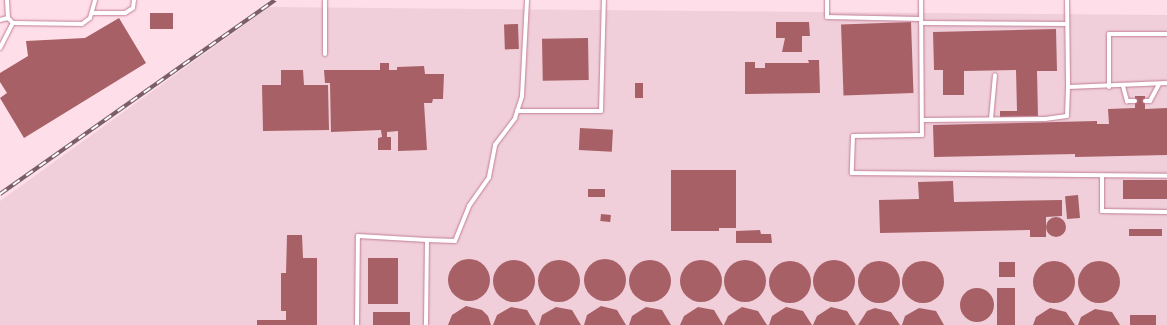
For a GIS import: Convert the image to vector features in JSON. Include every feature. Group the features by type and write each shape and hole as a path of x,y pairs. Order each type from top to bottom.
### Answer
{"lane":[{"path":"7,0 8,18 13,23 82,24 90,18 95,0"},
{"path":"92,13 125,13 133,8 134,0"},
{"path":"325,0 326,54"},
{"path":"357,325 358,236 455,241 469,206 488,177 495,145 517,111 524,80 527,0"},
{"path":"517,111 601,111 604,0"},
{"path":"827,0 827,17 921,21 1067,24"},
{"path":"921,0 922,136 853,136 852,173 1167,176"},
{"path":"922,120 1045,119 1067,116 1067,0"},
{"path":"0,20 8,18"},
{"path":"0,48 13,23"},
{"path":"1109,87 1109,34 1167,34"},
{"path":"992,119 995,75"},
{"path":"1068,87 1109,87 1167,83"},
{"path":"1145,101 1150,101 1159,84"},
{"path":"1123,86 1127,101 1135,101"},
{"path":"1102,176 1102,211 1167,212"},
{"path":"426,325 427,240"}],"shaded area":[{"path":"269,7 1167,15 1167,325 0,325 0,201"}],"building":[{"path":"150,13 173,13 173,29 150,29"},
{"path":"119,18 146,63 24,138 0,98 7,93 0,82 0,73 28,56 26,41 85,38"},
{"path":"776,22 809,22 810,36 802,36 802,52 782,52 785,38 776,38"},
{"path":"911,22 913,93 844,95 841,24"},
{"path":"504,24 518,24 519,49 505,49"},
{"path":"1056,29 1057,71 1037,71 1038,116 1000,117 1000,111 1017,111 1016,70 964,71 964,95 943,95 943,70 934,70 933,32"},
{"path":"588,38 589,80 543,81 542,39"},
{"path":"808,60 819,60 820,93 745,94 745,62 755,62 755,68 765,68 765,63 809,63"},
{"path":"380,63 389,63 389,70 397,70 397,67 424,66 425,74 444,74 443,99 433,99 432,103 424,103 427,150 398,151 398,131 387,132 387,137 391,137 391,150 378,150 378,138 382,137 381,130 331,132 330,83 325,83 324,70 380,70"},
{"path":"281,70 303,70 304,85 328,85 329,130 263,131 262,85 281,85"},
{"path":"635,83 643,83 643,98 635,98"},
{"path":"1135,96 1145,96 1145,109 1167,108 1167,155 1075,157 1075,154 934,157 933,125 1097,121 1097,124 1109,124 1108,109 1135,108"},
{"path":"580,128 613,130 612,152 579,150"},
{"path":"671,170 736,170 736,228 719,228 719,231 671,231"},
{"path":"1123,180 1167,180 1167,199 1123,199"},
{"path":"953,181 954,202 1062,200 1062,216 1046,217 1046,237 1030,237 1030,230 880,233 879,200 919,199 918,182"},
{"path":"588,189 605,189 605,197 588,197"},
{"path":"1078,195 1080,218 1067,219 1065,196"},
{"path":"601,214 611,215 610,222 600,221"},
{"path":"1056,217 1063,220 1066,227 1063,234 1056,237 1049,234 1046,227 1049,220"},
{"path":"1129,229 1162,229 1162,236 1129,236"},
{"path":"760,230 761,234 771,234 772,243 736,243 736,231"},
{"path":"287,235 302,235 303,258 317,258 317,325 257,325 257,320 286,320 286,311 281,311 281,273 286,273"},
{"path":"368,258 398,258 398,304 368,304"},
{"path":"465,259 473,259 481,262 487,268 490,280 487,292 481,298 473,301 465,301 457,298 451,292 448,284 448,276 451,268 457,262"},
{"path":"601,259 609,259 617,262 623,268 626,280 623,292 617,298 609,301 601,301 593,298 587,292 584,284 584,276 587,268 593,262"},
{"path":"510,260 518,260 526,263 532,269 535,281 532,293 526,299 518,302 510,302 502,299 496,293 493,285 493,277 496,269 502,263"},
{"path":"555,260 563,260 571,263 577,269 580,281 577,293 571,299 563,302 555,302 547,299 541,293 538,285 538,277 541,269 547,263"},
{"path":"646,260 654,260 662,263 668,269 671,281 668,293 662,299 654,302 646,302 638,299 632,293 629,285 629,277 632,269 638,263"},
{"path":"697,260 705,260 713,263 719,269 722,281 719,293 713,299 705,302 697,302 689,299 683,293 680,285 680,277 683,269 689,263"},
{"path":"741,260 749,260 757,263 763,269 766,281 763,293 757,299 749,302 741,302 733,299 727,293 724,285 724,277 727,269 733,263"},
{"path":"830,260 838,260 846,263 852,269 855,281 852,293 846,299 838,302 830,302 822,299 816,293 813,285 813,277 816,269 822,263"},
{"path":"786,261 794,261 802,264 808,270 811,282 808,294 802,300 794,303 786,303 778,300 772,294 769,286 769,278 772,270 778,264"},
{"path":"875,261 883,261 891,264 897,270 900,282 897,294 891,300 883,303 875,303 867,300 861,294 858,286 858,278 861,270 867,264"},
{"path":"919,261 927,261 935,264 941,270 944,282 941,294 935,300 927,303 919,303 911,300 905,294 902,286 902,278 905,270 911,264"},
{"path":"1050,261 1058,261 1066,264 1072,270 1075,282 1072,294 1066,300 1058,303 1050,303 1042,300 1036,294 1033,286 1033,278 1036,270 1042,264"},
{"path":"1095,261 1103,261 1111,264 1117,270 1120,282 1117,294 1111,300 1103,303 1095,303 1087,300 1081,294 1078,286 1078,278 1081,270 1087,264"},
{"path":"999,262 1015,262 1015,277 999,277"},
{"path":"980,288 987,290 992,295 994,305 992,315 987,320 974,322 967,320 962,315 960,302 962,295 967,290"},
{"path":"997,288 1015,288 1015,325 997,325"},
{"path":"466,306 482,310 488,316 491,325 448,325 452,315"},
{"path":"601,306 617,310 626,325 584,325 587,315"},
{"path":"511,307 527,310 536,325 493,325 497,315"},
{"path":"556,307 572,310 581,325 539,325 542,315"},
{"path":"646,307 662,310 671,325 629,325 632,316"},
{"path":"698,307 714,310 723,325 680,325 684,316"},
{"path":"742,307 758,311 767,325 724,325 728,316"},
{"path":"786,307 803,311 812,325 769,325 772,316"},
{"path":"831,307 847,311 856,325 813,325 817,316"},
{"path":"875,308 891,312 900,325 858,325 867,311"},
{"path":"919,308 936,311 944,325 902,325 905,316"},
{"path":"1050,308 1066,312 1075,325 1033,325 1036,317"},
{"path":"1095,309 1112,312 1120,325 1078,325 1081,317"},
{"path":"373,312 410,312 410,325 373,325"},
{"path":"1130,315 1156,315 1156,325 1130,325"}],"railway":[{"path":"0,194 275,0"}]}
